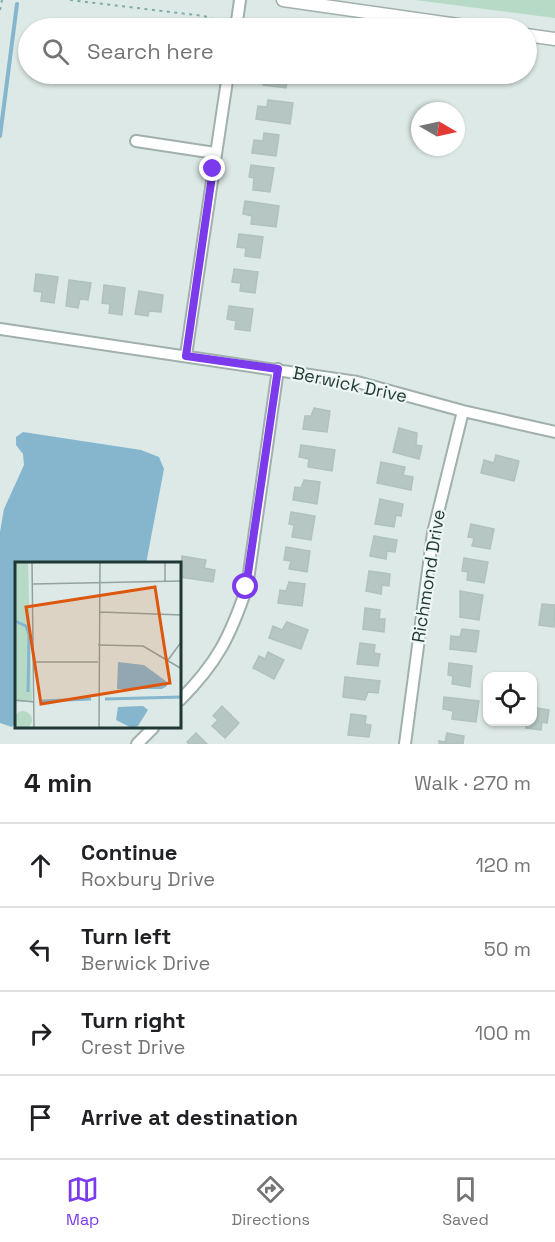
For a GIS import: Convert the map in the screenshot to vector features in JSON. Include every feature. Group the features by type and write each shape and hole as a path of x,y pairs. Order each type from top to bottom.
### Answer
{"street":[{"path":"237,18 240,0"},
{"path":"283,0 409,18"},
{"path":"537,37 555,39"},
{"path":"186,356 226,84"},
{"path":"136,141 215,153"},
{"name":"Berwick Drive","path":"0,329 357,382 463,411 555,432"},
{"path":"182,698 218,657 235,622 246,587 278,369"},
{"name":"Richmond Drive","path":"405,744 433,533 463,411"},
{"path":"137,744 152,729"}],"path":[{"path":"0,10 2,0"},
{"path":"70,0 210,18"}],"green space":[{"path":"415,0 555,0 555,18"}],"water":[{"path":"23,432 141,450 159,457 164,469 146,562 15,562 15,723 12,727 0,723 0,532 4,509 24,465 23,454 16,445 16,437"}],"building":[{"path":"263,84 287,84 286,88"},
{"path":"268,100 293,103 290,124 256,119 258,106 267,107"},
{"path":"264,133 279,135 276,156 252,153 254,140 263,141"},
{"path":"251,165 274,168 270,192 253,190 254,178 249,177"},
{"path":"245,201 279,206 276,227 251,224 252,216 243,214"},
{"path":"239,234 263,237 260,258 245,256 246,248 237,247"},
{"path":"234,269 258,272 255,293 240,291 241,283 232,282"},
{"path":"36,274 58,277 54,303 41,301 42,292 34,291"},
{"path":"69,280 91,283 88,300 80,299 78,308 66,306"},
{"path":"104,285 125,288 122,315 109,313 110,304 102,303"},
{"path":"139,291 163,295 161,312 149,311 148,316 135,314"},
{"path":"229,306 253,309 250,331 235,329 236,321 227,319"},
{"path":"314,408 330,411 327,432 303,429 305,416 311,416"},
{"path":"399,428 417,433 416,445 422,446 419,459 393,452"},
{"path":"301,445 335,450 332,471 308,467 309,459 299,457"},
{"path":"496,455 519,461 514,481 481,473 484,460 494,463"},
{"path":"381,462 405,467 403,475 413,477 411,490 377,483"},
{"path":"304,480 320,482 317,504 293,500 295,487 301,488"},
{"path":"380,499 403,504 401,516 396,515 394,527 375,524"},
{"path":"291,512 315,516 311,540 292,537 294,525 289,524"},
{"path":"471,524 494,529 490,549 472,546 474,538 468,537"},
{"path":"374,536 397,540 395,552 387,551 386,559 370,556"},
{"path":"286,547 310,551 307,572 289,569 291,561 284,560"},
{"path":"182,556 206,560 204,568 215,570 213,582 182,577"},
{"path":"464,558 488,562 484,583 467,580 468,572 462,571"},
{"path":"369,571 390,574 389,586 382,585 381,594 366,591"},
{"path":"289,582 305,584 302,606 278,603 280,590 286,591"},
{"path":"460,591 483,595 479,620 460,617"},
{"path":"542,604 555,605 554,627 539,625"},
{"path":"365,608 380,610 379,619 385,619 384,632 363,629"},
{"path":"287,622 308,630 301,649 269,638 273,626 282,630"},
{"path":"462,629 479,631 476,652 450,649 451,636 460,637"},
{"path":"360,643 375,645 374,653 380,654 378,666 357,664"},
{"path":"268,652 284,660 274,679 253,668 259,656 265,659"},
{"path":"449,663 472,666 470,687 452,684 453,676 448,675"},
{"path":"345,677 380,681 378,693 368,692 365,700 343,697"},
{"path":"444,697 479,701 476,722 452,719 453,711 443,709"},
{"path":"222,706 239,723 225,738 212,726 218,720 213,716"},
{"path":"537,708 549,710 547,723 542,722 541,730 526,728 526,726 537,726"},
{"path":"351,714 366,716 365,724 371,725 369,737 348,735"},
{"path":"196,733 207,744 187,742"},
{"path":"447,733 464,736 463,744 439,744 439,741 445,742"}],"waterway":[{"path":"0,136 17,4"}],"route":[{"path":"213,169 186,356 278,369 246,587"}]}
